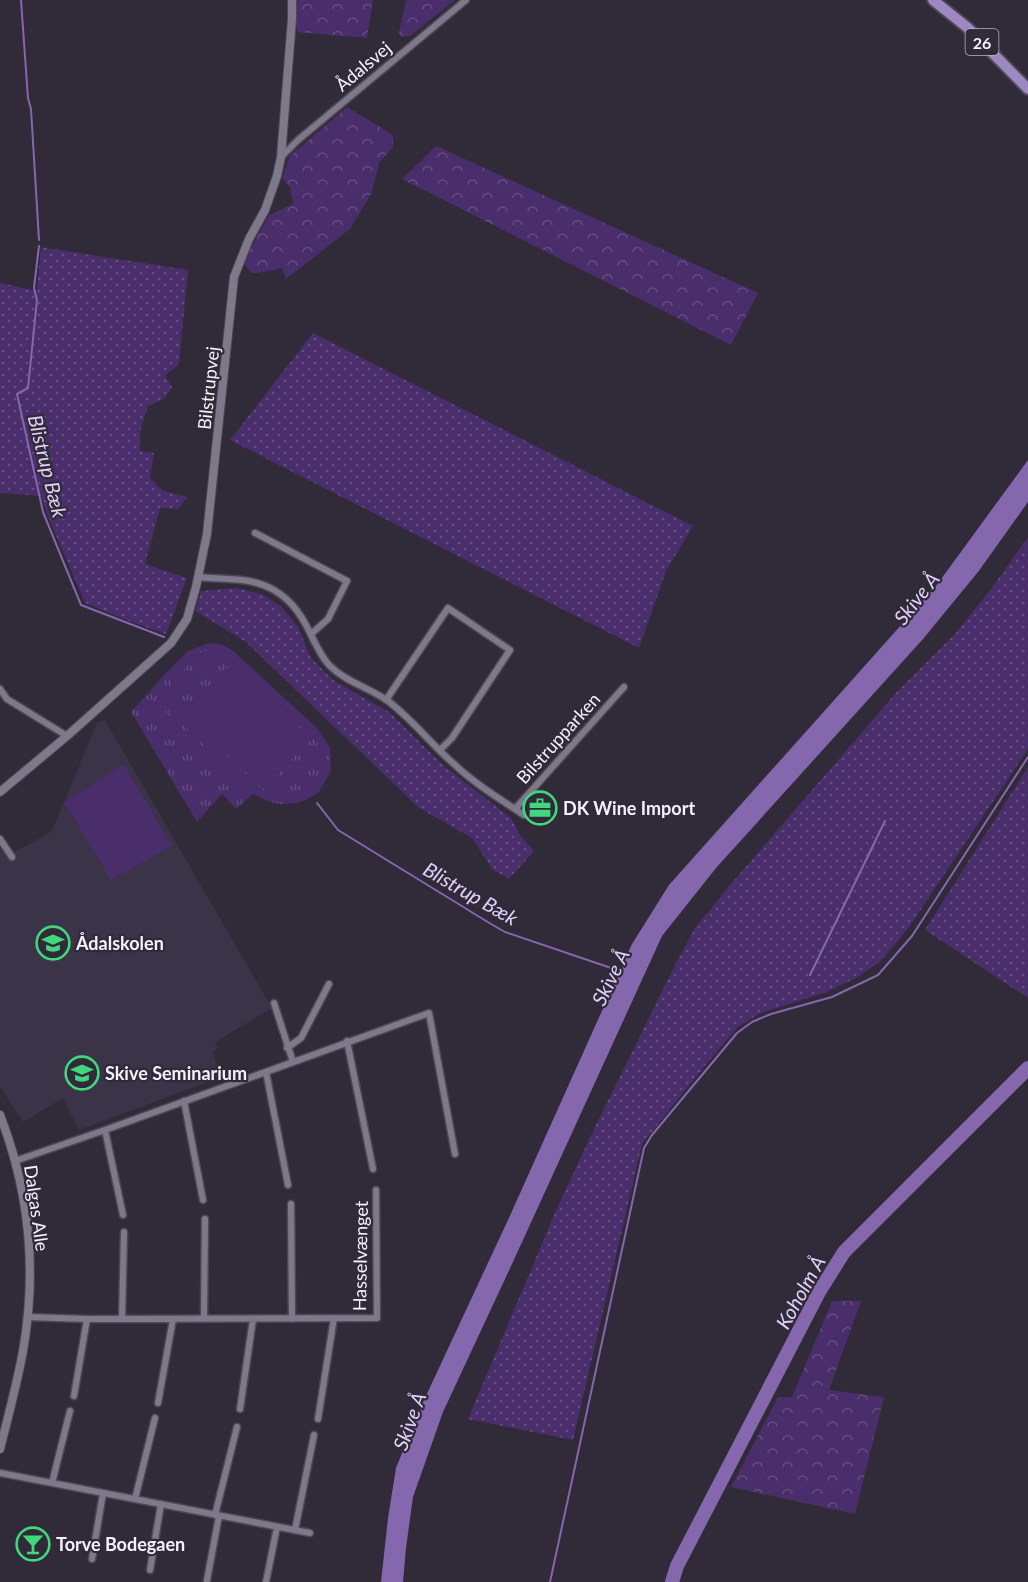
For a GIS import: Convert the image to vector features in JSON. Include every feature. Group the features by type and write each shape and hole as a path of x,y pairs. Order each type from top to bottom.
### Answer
{"main road":[{"name":"26","path":"933,0 968,28 1028,89"}],"street":[{"name":"Bilstrupvej","path":"0,792 171,643 187,619 207,534 234,277 249,239 265,210 281,157 292,0"},
{"name":"Ådalsvej","path":"281,157 298,140 466,0"},
{"path":"255,533 347,581 328,619 311,634"},
{"name":"Bilstrupparken","path":"198,577 241,579 274,590 300,614 321,656 330,666 340,675 386,700 422,731 454,765 524,815"},
{"path":"386,700 448,608 510,650 452,738 440,750"},
{"name":"Bilstrupparken","path":"515,809 624,687"},
{"path":"0,689 7,699 67,735"},
{"path":"0,840 12,857"},
{"path":"287,1048 301,1038 328,984"},
{"path":"274,1003 292,1062"},
{"path":"15,1161 429,1012 455,1154"},
{"path":"347,1041 373,1169"},
{"path":"266,1072 288,1185"},
{"path":"184,1101 203,1200"},
{"name":"Dalgas Alle","path":"0,1115 22,1190 29,1239 30,1282 23,1350 0,1449"},
{"path":"105,1130 123,1215"},
{"name":"Hasselvænget","path":"27,1317 87,1319 378,1318 376,1190"},
{"path":"291,1204 291,1318"},
{"path":"204,1319 205,1219"},
{"path":"122,1319 124,1232"},
{"name":"Hasselvænget","path":"318,1419 334,1318"},
{"path":"74,1396 87,1319"},
{"path":"158,1403 173,1319"},
{"path":"240,1409 253,1319"},
{"path":"52,1483 70,1411"},
{"path":"135,1499 155,1418"},
{"path":"207,1580 217,1515 237,1427"},
{"path":"295,1530 314,1435"},
{"path":"0,1473 310,1533"},
{"path":"92,1559 103,1493"},
{"path":"150,1570 161,1504"},
{"path":"266,1582 277,1527"}],"shaded area":[{"path":"1028,460 1028,502 978,572 923,639 716,868 662,936 443,1412 413,1497 403,1582 381,1582 396,1468 418,1413 632,944 669,885 936,586"},
{"path":"105,720 272,1008 215,1042 218,1048 213,1052 221,1077 79,1130 63,1098 23,1122 0,1087 0,845 8,856 52,831 97,723"}],"green space":[{"path":"296,0 373,0 367,38 297,32"},
{"path":"406,0 455,0 410,36 401,37 399,33"},
{"path":"347,107 393,135 393,147 379,163 372,192 350,229 286,279 282,268 251,273 243,262 269,215 293,204 290,187 282,178 290,156"},
{"path":"436,146 758,293 731,345 402,179"},
{"path":"41,247 188,270 179,364 165,376 172,387 165,398 148,406 140,432 140,451 154,453 150,478 163,491 188,497 178,509 160,508 145,564 187,578 166,634 85,603 41,496 0,493 0,283 37,291"},
{"path":"313,333 693,526 666,571 639,648 230,440"},
{"path":"1028,537 1028,749 907,930 881,961 856,978 824,993 760,1013 738,1027 642,1144 573,1440 468,1419 557,1208 695,928 896,693 956,633"},
{"path":"235,588 262,594 282,607 298,627 311,658 333,680 389,712 444,766 511,818 520,835 534,851 509,879 493,870 472,838 419,808 246,642 195,611 201,591"},
{"path":"209,643 223,645 232,650 317,728 330,748 331,771 319,792 298,803 281,804 270,802 253,794 236,809 222,794 197,822 131,712 188,651"},
{"path":"207,651 225,651 236,656 317,731 326,751 326,767 320,782 308,794 297,800 284,802 260,797 169,712 173,708 171,689 176,672 197,654","holes":["212,655 227,657 315,738 320,751 321,764 317,776 301,793 277,796 264,791 184,717 176,697 176,687 184,669 201,657"]},
{"path":"231,664 311,739 264,789 184,714"},
{"path":"150,698 233,777 230,780 146,702"},
{"path":"124,764 172,846 111,880 64,802"},
{"path":"1028,767 1028,998 925,930"},
{"path":"832,1301 861,1301 829,1390 884,1397 855,1514 731,1487 778,1397 792,1397"}],"waterway":[{"name":"Blistrup Bæk","path":"21,0 28,98 31,109 39,240"},
{"name":"Blistrup Bæk","path":"39,246 34,288 37,300 28,388 17,394 43,512 81,605 164,637"},
{"path":"550,1582 644,1148 652,1135 737,1033 752,1022 771,1014 832,997 878,975 912,936 1028,757"},
{"name":"Blistrup Bæk","path":"317,803 338,830 505,932 620,971"},
{"path":"810,975 885,821"},
{"name":"Koholm Å","path":"672,1582 677,1566 819,1292 844,1252 1028,1068"}],"place":[{"name":"DK Wine Import","path":"540,808"},
{"name":"Ådalskolen","path":"53,943"},
{"name":"Skive Seminarium","path":"82,1073"},
{"name":"Torve Bodegaen","path":"33,1544"}],"water label":[{"name":"Skive Å","path":"916,598"},
{"name":"Skive Å","path":"610,977"},
{"name":"Skive Å","path":"409,1421"}]}
